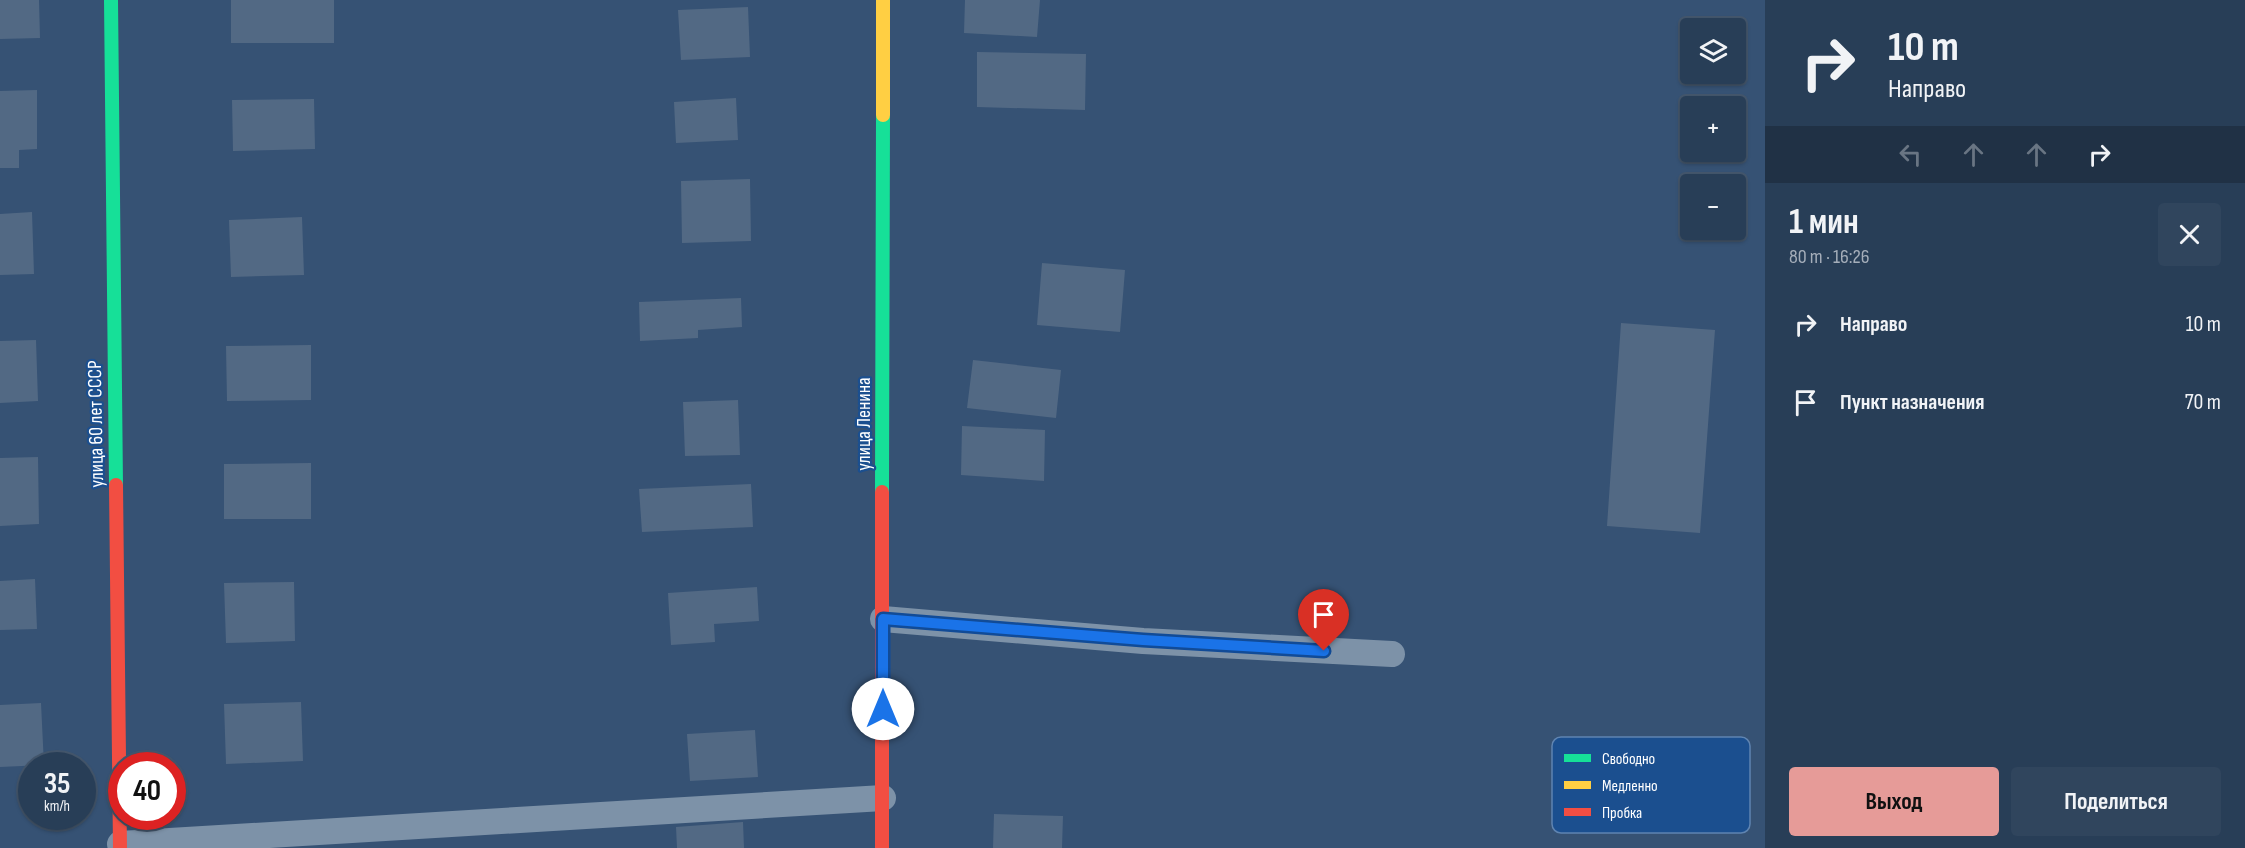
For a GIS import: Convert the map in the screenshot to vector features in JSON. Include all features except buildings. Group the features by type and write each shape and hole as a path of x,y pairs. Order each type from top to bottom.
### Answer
{"street":[{"name":"улица 60 лет СССР","path":"111,0 120,846"},
{"name":"улица Ленина","path":"882,848 883,0"}],"lane":[{"path":"883,619 1143,640 1392,654"},
{"path":"120,846 883,798"}],"traffic: fast":[{"path":"111,0 116,485"},
{"path":"882,492 883,115"}],"traffic: slow":[{"path":"883,0 883,115"}],"traffic: jam":[{"path":"116,485 120,848"},
{"path":"882,492 882,848"}],"route":[{"path":"883,709 883,619 1143,640 1324,651"}]}
